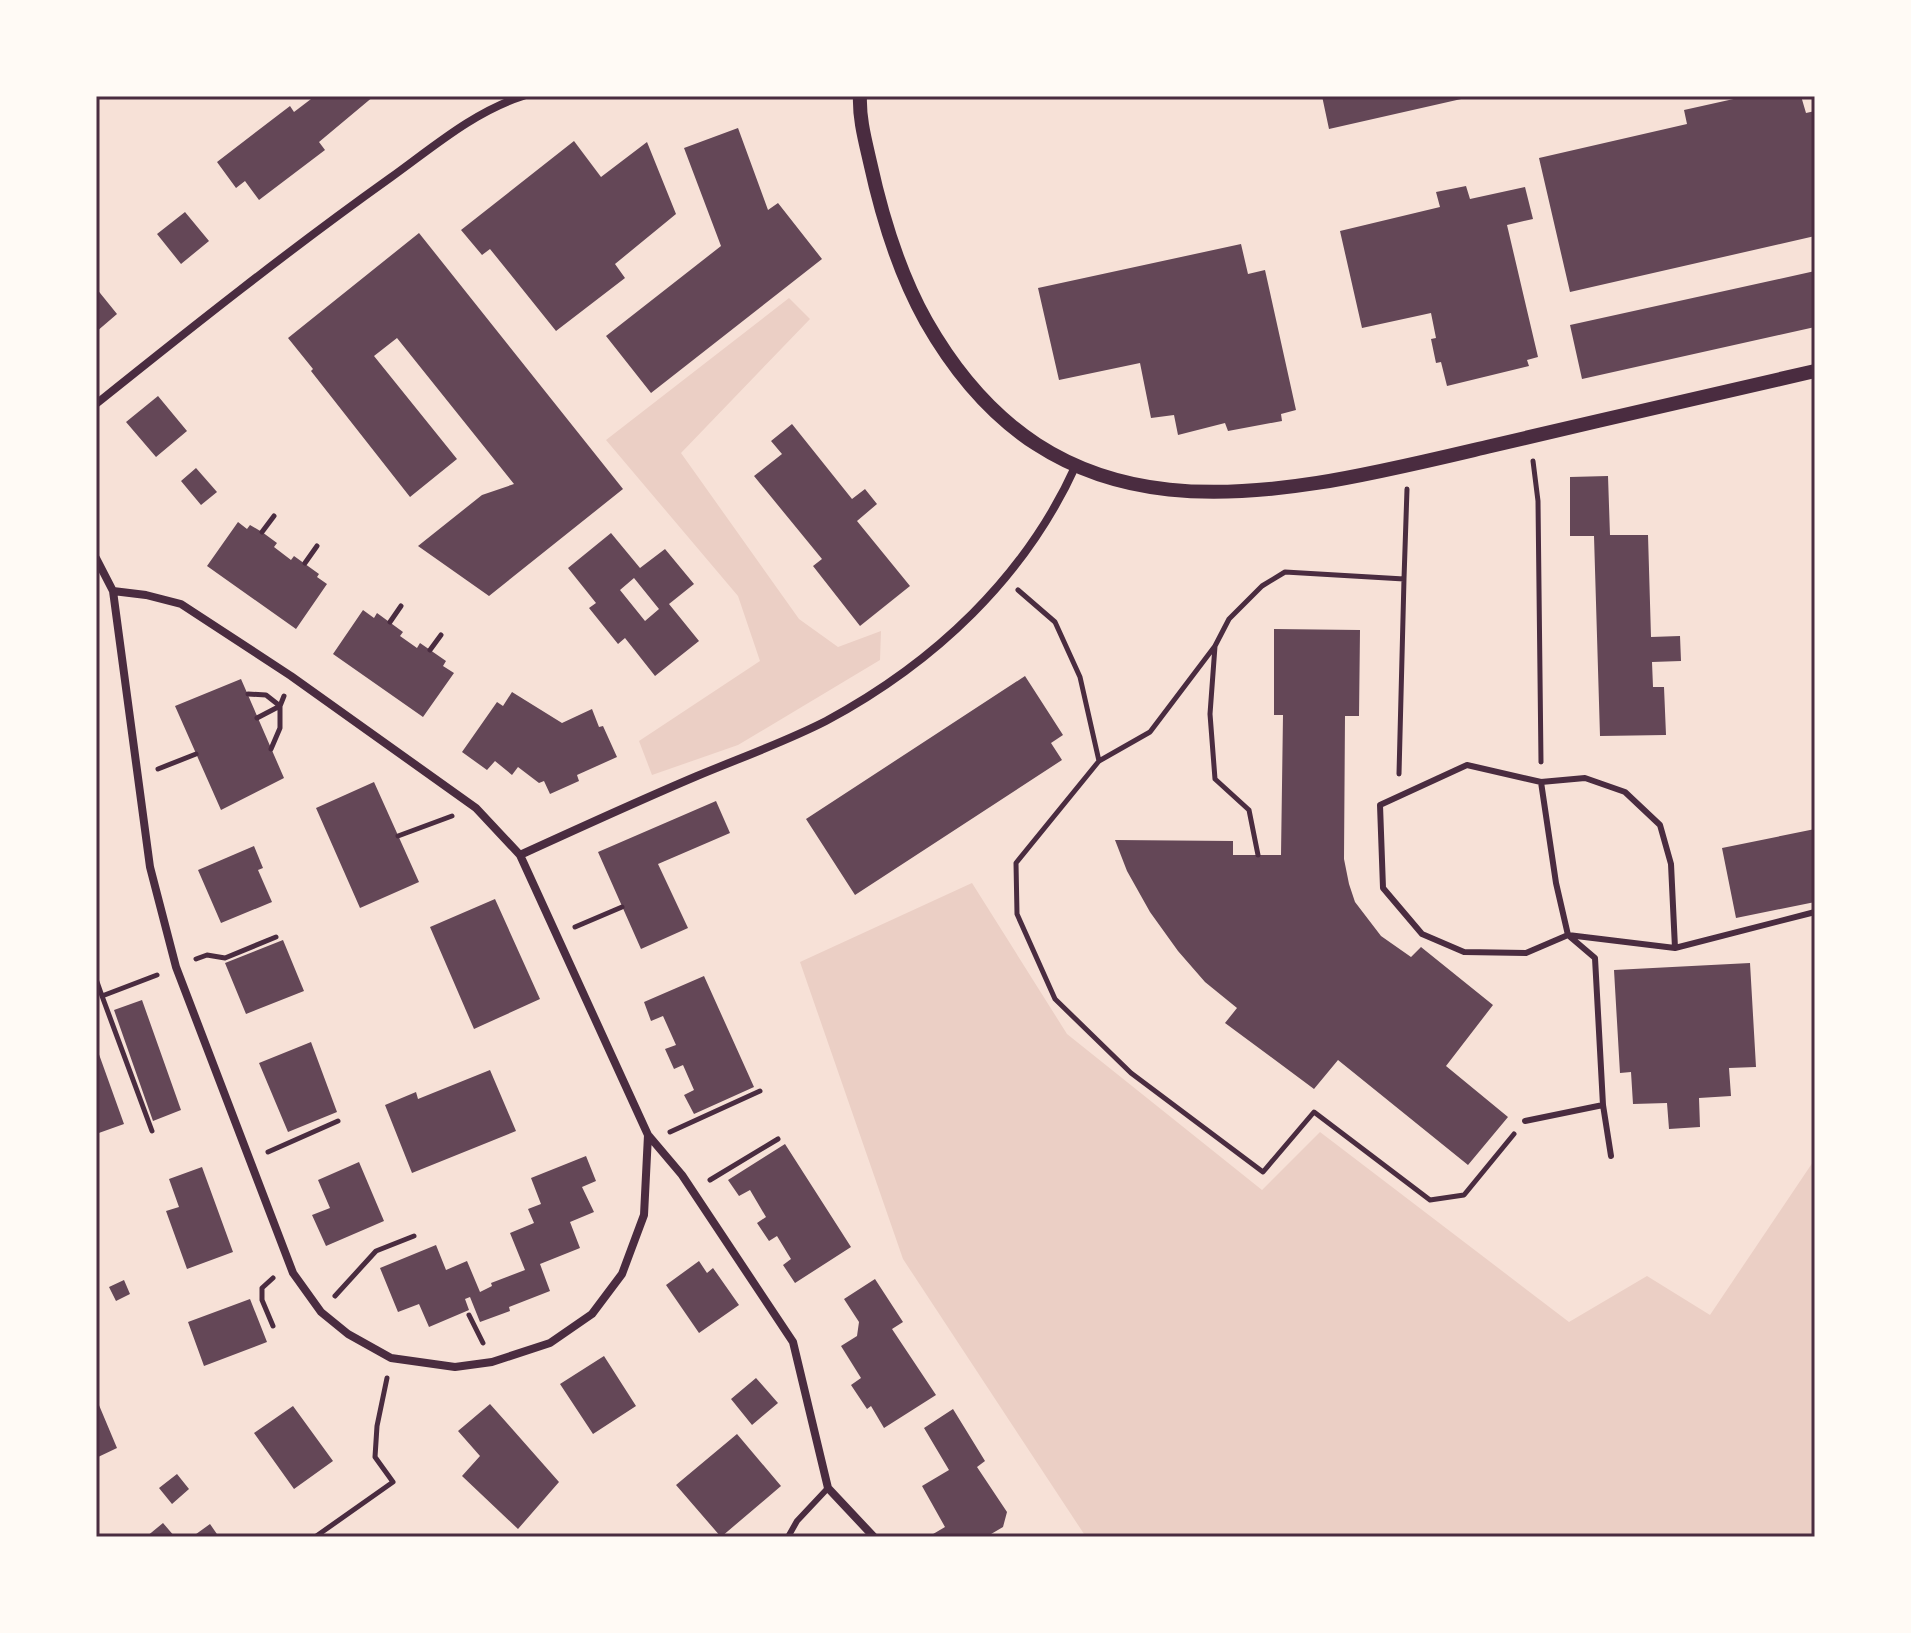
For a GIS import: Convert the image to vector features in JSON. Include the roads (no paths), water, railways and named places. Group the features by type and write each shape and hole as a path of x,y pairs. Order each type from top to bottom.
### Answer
{"street":[{"path":"96,404 359,199 460,128 500,104 523,96"},
{"path":"860,96 864,138 902,274 936,339 959,372 984,402 1046,450 1076,465 1134,484 1183,491 1234,493 1304,486 1815,371"},
{"path":"520,855 823,722 884,688 954,634 1006,579 1065,489 1076,465"},
{"path":"96,558 113,591 150,867 176,967 293,1273 321,1312 348,1334 391,1358 455,1367 492,1362 550,1343 592,1314 622,1274 644,1215 648,1135"},
{"path":"113,591 181,604 291,676 476,808 520,855 648,1135 693,1191 793,1342 828,1488 874,1537"}],"lane":[{"path":"1675,948 1671,864 1660,825 1625,792 1585,778 1541,782 1467,765 1380,805 1383,888 1422,934 1464,952 1526,953 1568,935 1675,948 1815,912"},
{"path":"1541,782 1556,883 1568,935 1595,958 1603,1105 1611,1156"},
{"path":"1525,1121 1603,1105"},
{"path":"788,1537 797,1521 828,1488"}]}
